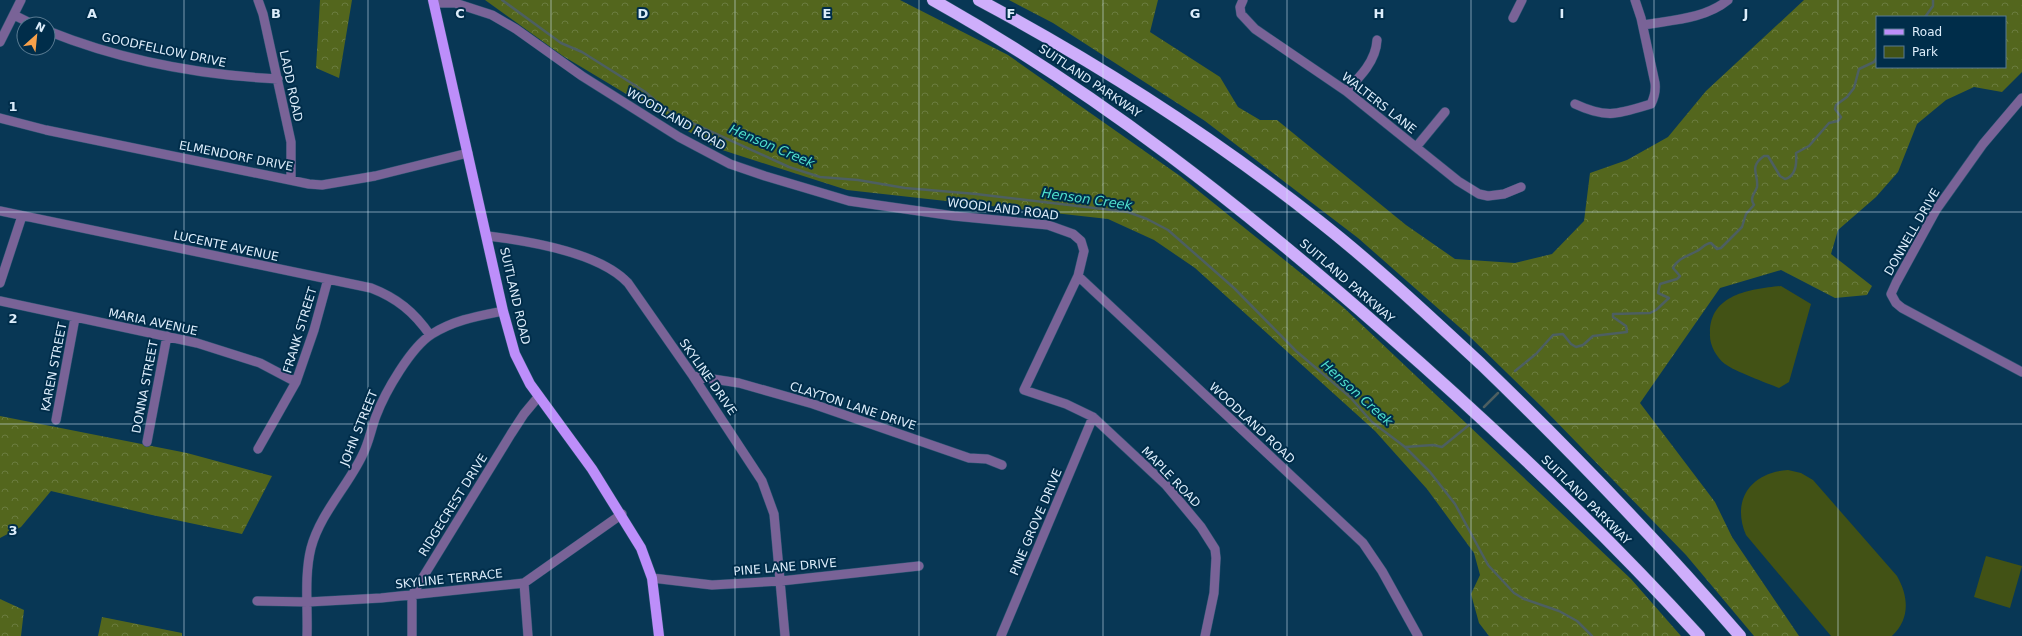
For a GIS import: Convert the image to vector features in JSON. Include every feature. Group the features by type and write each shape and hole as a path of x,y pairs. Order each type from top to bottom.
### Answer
{"highway":[{"name":"SUITLAND PARKWAY","path":"933,0 1026,55 1101,105 1188,168 1290,250 1420,363 1513,449 1620,553 1699,636"},
{"name":"SUITLAND PARKWAY","path":"979,0 1087,60 1183,121 1276,188 1359,254 1445,330 1563,444 1646,532 1740,636"}],"main road":[{"name":"SUITLAND ROAD","path":"434,1 488,236 503,311 515,354 530,384 540,396 622,514 641,548 652,578 659,636"}],"street":[{"path":"0,42 21,0"},
{"name":"LADD ROAD","path":"258,0 263,14 291,142 291,179"},
{"name":"WALTERS LANE","path":"1243,0 1240,7 1241,14 1255,29 1346,91 1417,146 1458,181 1479,194 1497,196 1521,187"},
{"path":"1513,18 1522,0"},
{"path":"1575,104 1592,112 1614,115 1651,104 1656,90 1643,26 1635,0"},
{"path":"1643,26 1706,13 1716,9 1728,0"},
{"name":"WOODLAND ROAD","path":"434,1 455,3 492,15 516,29 582,76 679,137 730,164 849,201 947,215 1048,225 1066,230 1081,241 1084,251 1078,276 1363,543 1382,571 1418,636"},
{"name":"GOODFELLOW DRIVE","path":"56,34 82,44 141,59 231,77 278,79"},
{"path":"1346,91 1366,68 1374,56 1377,49 1377,40"},
{"name":"DONNELL DRIVE","path":"2022,98 1983,144 1936,210 1896,282 1892,294 1896,303 1902,308 2022,372"},
{"path":"1417,146 1445,112"},
{"name":"ELMENDORF DRIVE","path":"0,118 46,130 322,185 375,176 468,153"},
{"name":"LUCENTE AVENUE","path":"0,211 371,288 387,294 411,311 430,335"},
{"path":"0,283 22,216"},
{"name":"SKYLINE DRIVE","path":"488,236 517,239 588,258 608,266 628,283 693,376 762,480 774,514 785,636"},
{"name":"MAPLE ROAD","path":"1078,276 1024,390 1066,404 1093,417 1177,497 1201,527 1215,549 1216,572 1214,593 1205,636"},
{"name":"FRANK STREET","path":"258,449 296,382 314,330 328,279"},
{"name":"MARIA AVENUE","path":"0,301 75,318 167,336 234,354 260,364 296,382"},
{"name":"JOHN STREET","path":"307,636 312,548 319,530 334,502 354,473 364,453 376,416 387,391 409,358 430,335 468,318 503,311"},
{"name":"KAREN STREET","path":"56,420 75,318"},
{"name":"DONNA STREET","path":"147,442 167,336"},
{"name":"CLAYTON LANE DRIVE","path":"693,376 738,383 812,404 969,458 986,459 1002,465"},
{"name":"RIDGECREST DRIVE","path":"412,596 511,434 524,414 540,396"},
{"name":"PINE GROVE DRIVE","path":"1000,636 1093,417"},
{"name":"SKYLINE TERRACE","path":"257,601 308,602 412,596 524,583 622,514"},
{"name":"PINE LANE DRIVE","path":"652,578 712,585 780,581 919,566"},
{"path":"524,583 528,636"},
{"path":"412,596 412,636"}],"green space":[{"path":"320,0 352,0 339,78 316,68"},
{"path":"485,0 900,0 1008,55 1180,176 1343,307 1631,579 1681,636 1489,636 1479,623 1471,594 1480,575 1474,553 1427,489 1375,431 1195,268 1154,240 1108,219 847,190 716,148 563,56"},
{"path":"1009,0 1158,0 1150,32 1220,77 1238,107 1260,120 1277,120 1406,225 1455,259 1515,263 1552,254 1584,221 1590,173 1627,160 1668,137 1706,91 1804,0 2022,0 2022,72 2002,92 1974,87 1946,100 1917,124 1898,172 1876,197 1838,230 1831,254 1872,286 1867,295 1835,298 1781,270 1720,288 1640,403 1715,502 1732,537 1799,636 1754,636 1686,555 1544,409 1466,333 1358,238 1205,121 1053,23"},
{"path":"1781,286 1811,304 1789,382 1779,388 1725,364 1714,350 1710,333 1712,320 1717,310 1734,296 1757,289"},
{"path":"0,416 187,453 272,476 242,534 152,515 51,491 21,527 0,538"},
{"path":"1788,470 1801,473 1813,480 1897,576 1904,592 1906,608 1902,622 1892,636 1831,636 1746,535 1742,522 1741,510 1743,500 1748,490 1754,482 1764,476 1775,472"},
{"path":"1986,556 2022,566 2010,608 1974,597"},
{"path":"0,599 24,610 21,636 0,636"},
{"path":"102,617 182,633 182,636 98,636"}],"waterway":[{"name":"Henson Creek","path":"502,0 561,43 582,52 644,91 679,117 789,167 820,177 858,180 905,188 976,194 1128,212 1147,219 1168,230 1234,288 1296,351 1350,397 1372,422 1405,447 1430,472 1455,504 1488,565 1514,593 1524,599 1559,611 1577,621 1592,636"},
{"path":"1926,16 1933,6 1933,0"},
{"path":"1515,371 1536,354 1553,335 1563,334 1571,344 1576,347 1583,345 1593,336 1627,332 1626,326 1613,317 1613,314 1650,313 1656,310 1669,298 1658,293 1660,284 1677,279 1680,276 1673,268 1678,262 1709,243 1717,249 1721,248 1742,227 1746,214 1754,205 1752,198 1757,187 1755,167 1759,160 1764,156 1768,156 1780,176 1785,179 1792,175 1796,165 1796,153 1809,146 1829,123 1838,121 1841,117 1835,109 1836,105 1847,97 1854,88 1859,69 1874,62 1876,59"},
{"path":"1484,407 1498,393"},
{"path":"1405,447 1433,445 1442,447 1469,425"}]}
